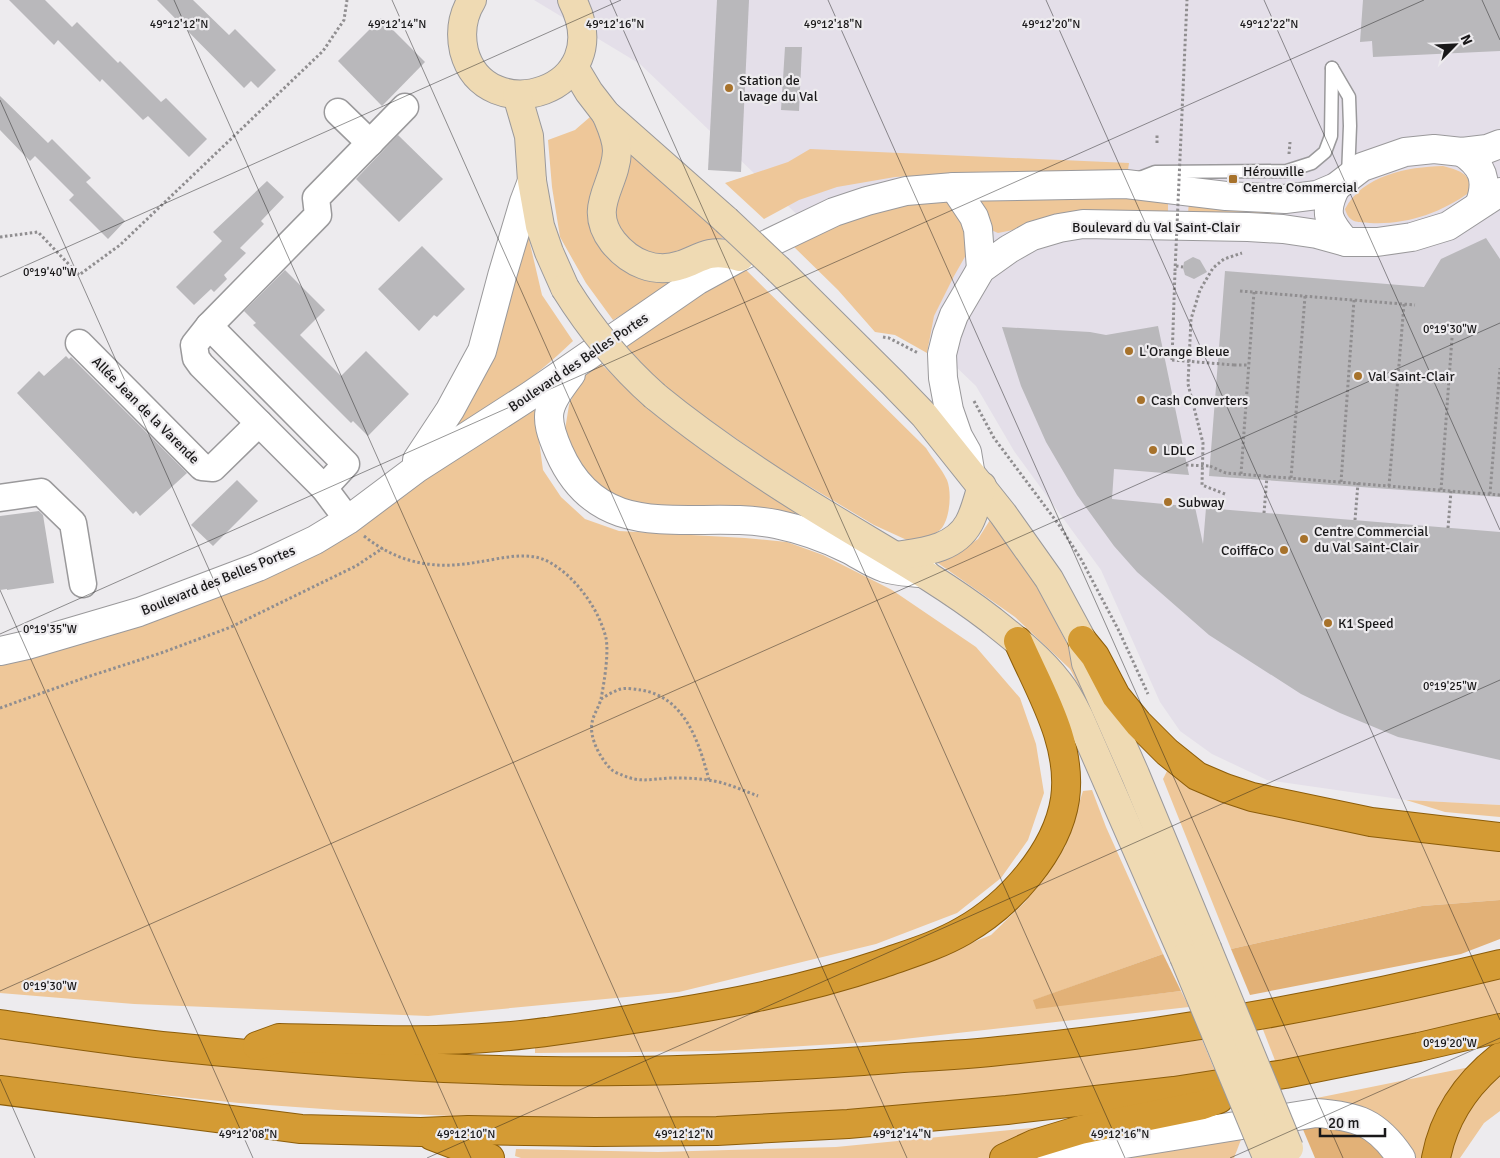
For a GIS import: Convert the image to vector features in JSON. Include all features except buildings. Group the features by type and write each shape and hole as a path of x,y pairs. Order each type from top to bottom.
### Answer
{"highway":[{"path":"1082,640 1095,656 1116,696 1138,723 1167,752 1197,776 1252,797 1371,822 1500,837"},
{"path":"241,1053 279,1038 440,1040 497,1037 552,1032 688,1011 746,1000 839,978 916,952 960,933 988,915 1023,881 1050,840 1059,823 1062,810 1066,785 1062,751 1048,708 1018,641"},
{"path":"0,1024 171,1046 379,1064 500,1070 759,1068 998,1051 1126,1036 1284,1011 1443,978 1500,964"},
{"path":"0,1090 301,1129 421,1132 468,1130 717,1131 848,1124 1017,1109 1174,1091 1285,1074 1420,1047 1500,1028"},
{"path":"1436,1158 1442,1134 1458,1100 1476,1078 1500,1057"},
{"path":"1004,1158 1034,1144 1080,1130 1203,1105 1285,1074"},
{"path":"421,1132 490,1158"}],"main road":[{"path":"462,5 462,41 470,65 478,76 500,90 518,94 531,94 544,91 555,85 566,77 574,67 580,52 583,35 580,16 572,0"},
{"path":"574,67 589,92 606,114 726,220 779,270 924,415 976,479 1049,579 1082,640 1086,663 1139,782 1196,952 1279,1155"},
{"path":"518,94 529,136 532,181 540,226 549,252 565,288 579,311 614,356 655,396 717,444 788,492 927,574 1018,641 1049,671 1071,702 1196,952"},
{"path":"606,114 614,134 617,152 615,165 604,193 602,217 605,229 622,252 644,266 667,268 679,266 709,254 726,253 740,256"},
{"path":"897,556 932,550 958,536 969,524 976,479"}],"street":[{"path":"354,526 324,488 196,358 194,345 209,326 318,215 316,198 405,107"},
{"path":"338,112 370,143"},
{"path":"740,256 834,212 906,191 962,187 1126,184 1226,196 1285,199 1317,195 1342,183 1362,167 1405,152 1434,149 1462,152 1487,149 1500,144"},
{"name":"Boulevard du Val Saint-Clair","path":"976,479 949,410 943,378 942,354 946,334 954,315 981,269 1009,249 1032,236 1059,228 1083,224 1283,229 1346,242 1377,242 1412,237 1448,226 1490,198 1483,177 1473,159 1462,152"},
{"name":"Boulevard des Belles Portes","path":"416,469 417,460 455,403 482,351 502,276 532,181"},
{"path":"1342,183 1331,198 1328,210 1331,221 1346,242"},
{"path":"962,187 978,229 981,269"},
{"name":"Boulevard des Belles Portes","path":"0,651 96,625 173,600 258,567 315,540 354,526 416,469 579,362 698,280 740,256"},
{"path":"209,326 346,464 324,488"},
{"name":"Allée Jean de la Varende","path":"79,343 202,467 213,468 259,423"},
{"path":"579,362 551,402 548,418 557,448 568,470 581,488 598,502 637,517 660,520 732,520 776,524 809,533 885,568 927,574"},
{"path":"0,498 41,492 73,523 83,584"},
{"path":"1051,1158 1093,1149 1316,1113 1344,1116 1365,1123 1385,1137 1400,1158"}],"lane":[{"path":"1126,184 1155,172 1287,171 1312,164 1325,152 1331,136 1332,68 1349,96 1350,126 1342,183"}],"path":[{"path":"0,237 38,232 78,275 120,246 208,159 323,51 344,20 347,0"},
{"path":"1186,0 1172,360 1248,366"},
{"path":"1157,135 1157,144"},
{"path":"1289,150 1290,142"},
{"path":"1170,245 1180,245"},
{"path":"1225,494 1202,485 1203,443 1188,384 1191,319 1200,290 1213,268 1224,259 1247,253"},
{"path":"1176,266 1183,267"},
{"path":"1240,291 1415,305"},
{"path":"1241,474 1254,292"},
{"path":"1291,478 1305,296"},
{"path":"1341,482 1354,300"},
{"path":"1389,486 1404,304"},
{"path":"1441,490 1453,324"},
{"path":"1490,494 1500,368"},
{"path":"972,397 994,438 1070,541 1097,589 1149,696"},
{"path":"1186,465 1210,466 1226,473 1500,495"},
{"path":"1264,513 1267,476"},
{"path":"1355,520 1358,484"},
{"path":"1448,528 1450,491"},
{"path":"354,526 383,548 422,564 446,566 504,557 529,556 548,561 568,576 592,603 606,639 606,663 601,699 591,724 594,746 612,771 634,780 652,781 670,778 709,780 758,796"},
{"path":"0,708 231,627 356,566 383,548"},
{"path":"601,699 618,689 631,688 659,695 670,702 691,727 700,747 709,780"}],"shaded area":[{"path":"534,0 1500,0 1500,805 1406,800 1267,780 1212,754 1180,731 1160,702 1101,570 1014,451 976,386 640,64"},
{"path":"590,117 601,132 609,149 596,231 607,257 634,274 688,275 613,320 586,283 560,237 552,187 548,140 575,130"},
{"path":"628,138 724,237 690,255 662,258 640,252 620,235 614,211"},
{"path":"810,149 1129,163 1128,170 973,172 895,177 837,187 799,200 764,219 725,183 788,162"},
{"path":"1443,166 1463,173 1469,180 1470,192 1435,212 1410,220 1383,223 1357,222 1347,214 1345,209 1353,197 1374,181 1401,171"},
{"path":"1121,192 1168,201 1168,214 1059,215 1031,221 1013,230 998,233 991,230 973,196"},
{"path":"931,198 950,202 962,217 968,237 966,255 934,316 927,353 895,335 875,332 838,290 790,243 838,223"},
{"path":"1189,202 1276,209 1275,214 1188,213"},
{"path":"527,231 542,295 573,341 525,382 437,443"},
{"path":"739,263 926,448 949,485 948,512 941,529 935,533 909,541 874,525 777,467 665,389 626,346 697,286"},
{"path":"599,362 648,409 714,459 795,511 794,516 628,508 599,494 564,436 569,405 575,391 586,372"},
{"path":"540,403 538,433 543,470 561,497 585,519 619,531 787,542 823,555 892,590 976,647 1020,698 1036,744 1044,793 1028,840 1001,878 957,913 876,944 679,992 428,1016 134,1004 0,993 0,665 171,612"},
{"path":"990,520 1027,572 1059,628 1130,781 1124,785 1086,699 1070,669 1015,617 935,561 960,551 978,539"},
{"path":"1168,769 1191,789 1256,812 1387,837 1500,849 1500,900 1422,906 1231,949 1163,779"},
{"path":"1092,790 1106,827 1163,954 1034,1000 1036,1008 1181,991 1189,1007 886,1041 720,1051 535,1053 535,1044 672,1028 784,1004 909,968 991,935 1025,902 1065,847 1083,791"},
{"path":"1406,800 1500,805 1500,817 1445,812"},
{"path":"1500,900 1500,939 1461,954 1250,995 1231,949 1422,906"},
{"path":"1163,954 1181,991 1036,1009 1033,1000"},
{"path":"1500,978 1500,1015 1276,1063 1262,1027"},
{"path":"0,1039 260,1067 451,1082 699,1083 906,1073 1202,1040 1215,1071 950,1106 798,1115 618,1119 490,1118 239,1103 0,1075"},
{"path":"1470,1067 1428,1158 1411,1158 1292,1103"},
{"path":"1500,1072 1500,1111 1484,1123 1460,1158 1447,1158 1461,1115"},
{"path":"1299,1120 1366,1129 1395,1158 1315,1158"},
{"path":"1042,1127 1040,1132 1019,1138 989,1158 521,1158 515,1156 516,1149 658,1152 836,1147"},
{"path":"1242,1137 1234,1158 1117,1158"}],"place":[{"name":"Station de lavage du Val","path":"729,88"},
{"name":"Hérouville Centre Commercial","path":"1233,179"},
{"name":"L'Orange Bleue","path":"1129,351"},
{"name":"Val Saint-Clair","path":"1358,376"},
{"name":"Cash Converters","path":"1141,400"},
{"name":"LDLC","path":"1153,450"},
{"name":"Subway","path":"1168,502"},
{"name":"Centre Commercial du Val Saint-Clair","path":"1304,539"},
{"name":"Coiff&Co","path":"1284,550"},
{"name":"K1 Speed","path":"1328,623"}]}
